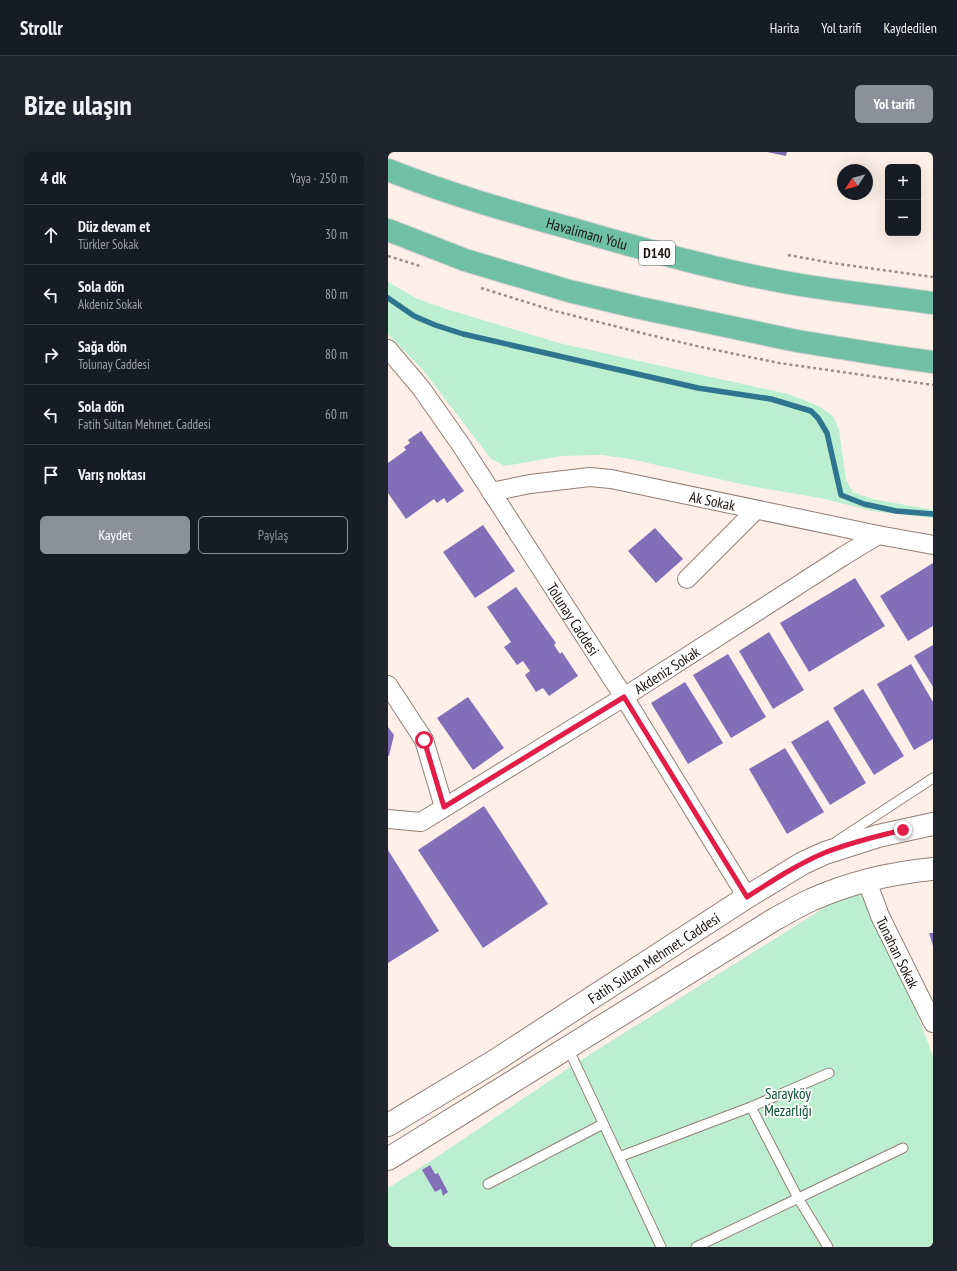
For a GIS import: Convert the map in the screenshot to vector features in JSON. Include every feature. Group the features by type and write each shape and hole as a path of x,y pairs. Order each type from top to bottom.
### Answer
{"highway":[{"name":"Havalimanı Yolu","path":"388,170 428,186 484,204 644,249 715,267 801,285 933,303"},
{"path":"388,230 465,260 569,291 640,308 797,341 933,362"}],"street":[{"name":"Tolunay Caddesi","path":"388,349 421,388 461,445 624,697 747,897"},
{"name":"Ak Sokak","path":"491,492 530,484 590,477 611,479 756,510 933,545"},
{"path":"687,579 756,510"},
{"name":"Akdeniz Sokak","path":"388,819 421,822 624,697 878,535"},
{"path":"388,685 424,740 444,807"},
{"name":"Fatih Sultan Mehmet. Caddesi","path":"388,1125 493,1062 747,897 803,863 825,853 878,836 933,824"},
{"name":"Fatih Sultan Mehmet. Caddesi","path":"388,1159 775,919 810,900 867,881 912,871 933,869"},
{"name":"Tunahan Sokak","path":"867,881 880,916 933,1023"}],"lane":[{"path":"803,863 933,778"},
{"path":"568,1048 661,1247"},
{"path":"619,1157 752,1107 829,1073"},
{"path":"752,1107 798,1198 828,1247"},
{"path":"488,1184 603,1124"},
{"path":"696,1247 903,1148"}],"path":[{"path":"788,255 933,277"}],"green space":[{"path":"388,282 418,299 443,308 559,343 788,394 819,406 833,416 839,429 846,480 853,492 873,499 933,510 933,518 872,511 825,499 750,486 630,459 601,455 561,456 505,466 491,459 422,369 388,334"},
{"name":"Sarayköy Mezarlığı","path":"867,881 933,1056 933,1247 388,1247 388,1188 576,1063","holes":["430,1165 435,1174 438,1173 448,1192 444,1196 441,1189 435,1192 422,1170"]}],"building":[{"path":"767,152 787,152 786,156"},
{"path":"421,431 464,491 447,503 444,498 437,503 434,499 406,519 388,493 388,463 406,450 404,447 410,443 408,440"},
{"path":"483,525 515,571 475,598 443,552"},
{"path":"655,528 683,559 656,583 628,551"},
{"path":"933,563 933,626 908,641 880,596"},
{"path":"855,578 885,626 809,672 780,623"},
{"path":"516,587 556,643 554,645 560,654 562,652 578,676 549,696 543,688 536,692 525,675 530,671 523,661 517,665 504,647 511,642 487,607"},
{"path":"769,632 804,690 773,709 739,651"},
{"path":"933,645 933,687 914,656"},
{"path":"728,654 766,717 731,738 693,675"},
{"path":"911,664 933,702 933,739 914,750 877,684"},
{"path":"685,682 723,743 688,764 651,703"},
{"path":"863,689 904,756 874,775 833,708"},
{"path":"468,697 504,748 473,770 437,718"},
{"path":"828,720 866,783 830,805 791,742"},
{"path":"388,727 394,735 389,756 388,756"},
{"path":"785,748 824,812 787,834 749,769"},
{"path":"484,806 548,904 483,948 418,850"},
{"path":"388,850 439,931 388,963"},
{"path":"929,933 933,933 933,946"},
{"path":"430,1165 435,1174 438,1173 448,1192 443,1196 441,1189 435,1192 422,1170"}],"waterway":[{"path":"388,298 414,316 435,325 463,334 698,388 771,399 811,411 818,418 827,433 841,495 864,504 896,511 933,514"}],"route":[{"path":"424,740 444,807 624,697 747,897 803,863 825,853 878,836 903,830"}]}
